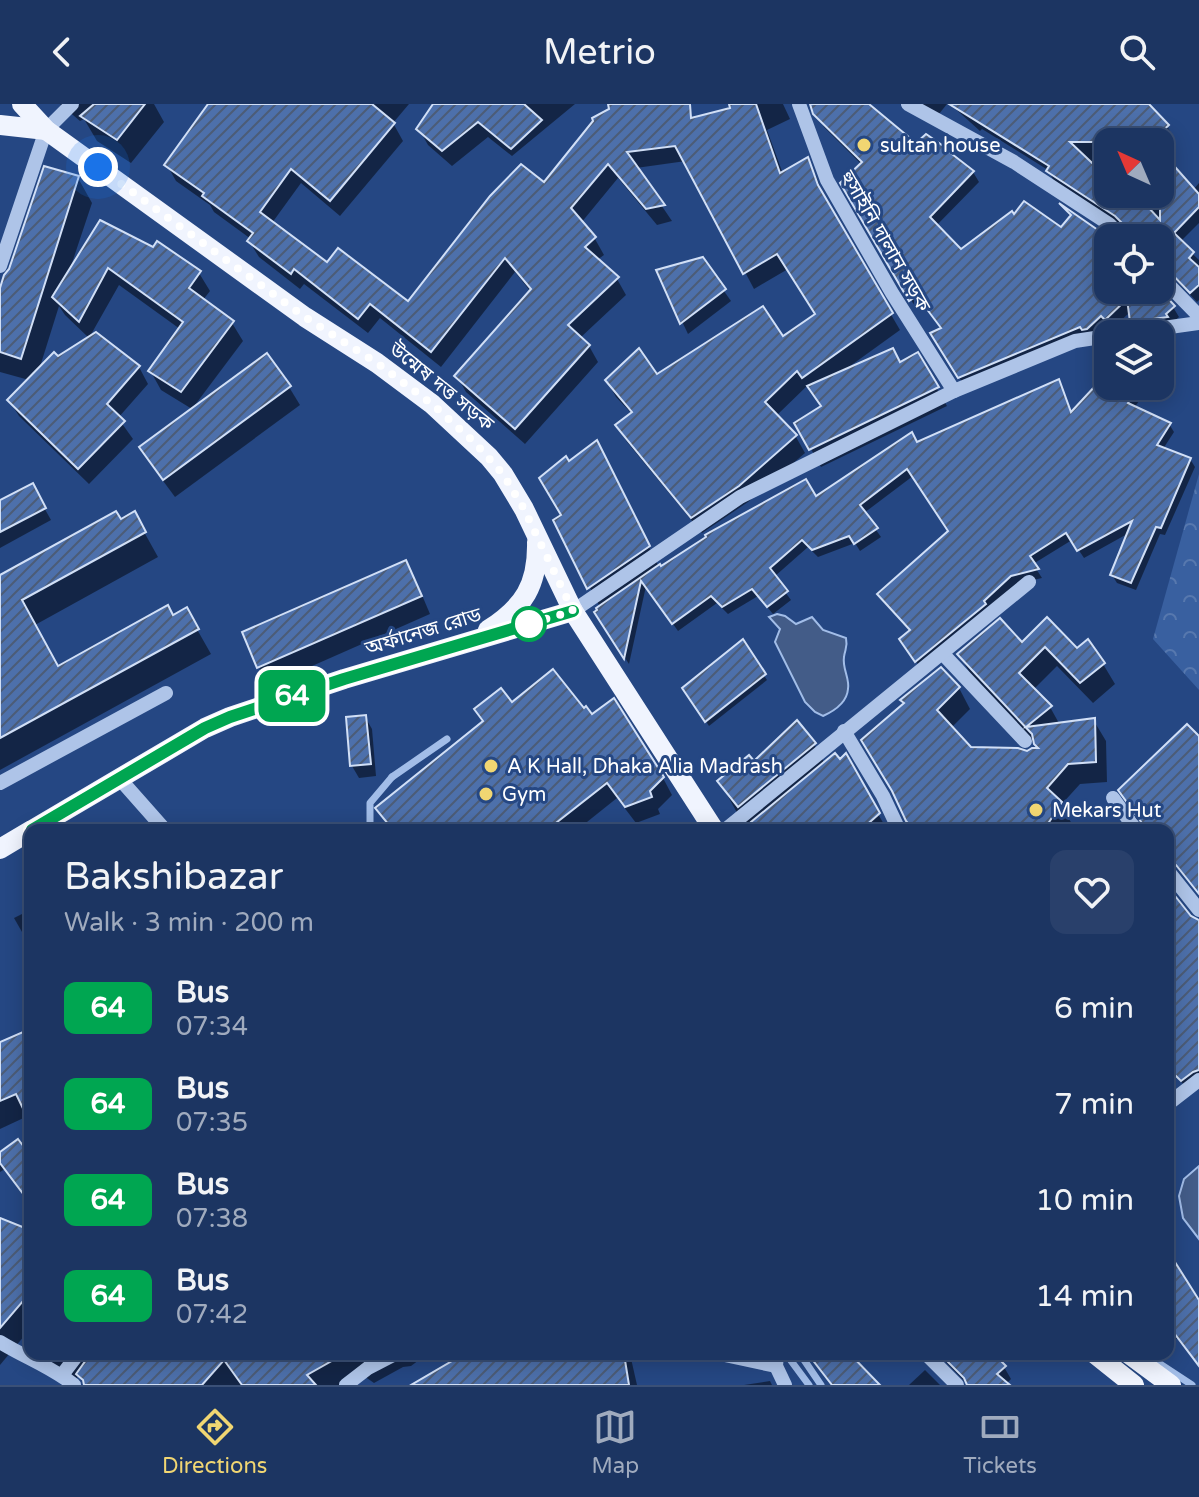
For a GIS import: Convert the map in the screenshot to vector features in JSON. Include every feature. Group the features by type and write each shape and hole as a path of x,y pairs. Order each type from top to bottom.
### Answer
{"main road":[{"name":"উন্মেষ দত্ত সড়ক","path":"22,104 46,130 305,317 377,363 432,404 474,442 503,474 524,509 573,611 710,824"},
{"name":"উন্মেষ দত্ত সড়ক","path":"0,125 46,130"},
{"path":"471,641 511,615 530,589 537,557 536,537"},
{"name":"অর্ফানেজ রোড","path":"41,824 205,728 230,717 344,679 573,611"},
{"name":"অর্ফানেজ রোড","path":"0,849 24,834"},
{"path":"1107,1360 1134,1385"},
{"path":"1136,1360 1164,1383"}],"street":[{"path":"0,266 46,130 72,104"},
{"name":"হুসাইনি দালান সড়ক","path":"799,104 827,180 892,293 954,391"},
{"path":"908,104 1014,162 1109,224"},
{"path":"1174,290 1199,316"},
{"path":"1174,326 1199,323"},
{"path":"573,611 740,497 954,391 1075,341 1094,338"},
{"path":"732,824 1029,582"},
{"path":"943,654 1025,741"},
{"path":"0,783 166,693"},
{"path":"844,731 896,824"},
{"path":"119,778 160,824"},
{"path":"1113,798 1132,824"},
{"path":"1174,879 1199,910"},
{"path":"1174,1099 1199,1080"},
{"path":"0,1342 24,1357"},
{"path":"30,1360 68,1380 76,1360"},
{"path":"346,1385 383,1360"},
{"path":"777,1360 785,1385"},
{"path":"932,1360 957,1385"}],"green space":[{"path":"1199,474 1199,690 1153,639"}],"shaded area":[{"path":"777,614 796,624 812,617 823,630 846,638 844,661 847,694 839,706 823,716 805,702 775,642 780,629 769,617"},
{"path":"1199,1166 1199,1239 1183,1218 1179,1196 1184,1179"}],"building":[{"path":"94,104 145,104 117,140 80,116"},
{"path":"208,104 372,104 395,123 330,201 291,169 260,212 327,262 338,248 408,301 490,196 521,164 544,182 593,121 592,118 609,109 608,104 690,104 691,118 730,108 729,104 756,104 780,173 808,157 818,185 893,313 802,378 797,371 765,402 797,435 739,486 691,518 615,425 632,412 605,380 639,348 657,374 763,306 783,336 815,314 777,254 743,274 675,146 627,152 665,205 646,209 608,164 571,208 596,237 585,247 619,277 568,325 590,345 515,429 454,376 531,289 505,258 431,352 370,304 358,319 294,269 291,274 247,241 253,233 164,165"},
{"path":"433,104 524,104 542,120 511,149 478,122 442,151 416,129"},
{"path":"810,104 869,104 916,143 926,134 974,171 930,217 961,249 1012,211 1014,214 1024,201 1061,227 1071,215 1059,203 1094,227 1094,304 1122,304 1105,320 1101,316 1094,320 1087,329 1080,327 958,378 930,333 941,328 917,296 909,301 840,183 862,162 813,114"},
{"path":"949,104 1149,104 1169,125 1166,128 1094,128 1094,142 1070,142 1094,165 1094,202 1046,171 1049,166"},
{"path":"44,166 79,176 21,359 0,352 0,288"},
{"path":"1174,166 1199,194 1199,207 1174,233 1174,224 1123,224 1103,208 1149,208 1160,220 1160,208 1174,208"},
{"path":"100,220 153,247 157,241 201,271 189,288 234,321 181,392 148,371 183,322 108,268 79,322 52,297"},
{"path":"1174,233 1194,252 1189,258 1199,267 1199,285 1190,293 1174,276"},
{"path":"703,257 726,289 680,324 656,270"},
{"path":"1128,304 1175,306 1166,314 1168,317 1130,320"},
{"path":"96,332 140,366 107,404 125,421 78,469 7,400 54,352 58,356"},
{"path":"893,348 900,362 918,352 939,387 809,450 794,423 821,406 807,386"},
{"path":"267,353 291,386 163,480 139,447"},
{"path":"1059,379 1071,412 1094,387 1094,400 1130,400 1128,403 1171,423 1157,445 1191,458 1161,528 1156,527 1131,583 1110,575 1132,521 1077,551 1066,533 1030,556 1039,569 1011,576 984,601 986,604 915,662 899,639 910,630 877,594 948,531 907,469 860,505 878,528 854,544 849,536 812,550 802,540 770,568 788,591 767,607 752,589 722,607 711,596 672,624 641,581 624,659 594,612 705,535 806,479 816,496 912,432 917,442"},
{"path":"597,440 650,546 587,589 553,520 561,515 539,478 566,456 569,461"},
{"path":"33,483 46,508 0,532 0,500"},
{"path":"116,511 121,519 135,511 146,532 22,600 58,666 168,605 173,615 187,607 199,629 0,738 0,575"},
{"path":"406,560 422,596 257,668 242,632"},
{"path":"1047,617 1077,648 1088,639 1105,663 1080,683 1045,647 1019,673 1052,706 1026,727 1095,718 1096,762 1068,764 1047,788 1062,802 1048,824 909,824 861,740 904,703 900,700 941,667 960,687 937,710 971,747 1027,751 1038,748 1032,734 957,654 1000,618 1022,642"},
{"path":"743,639 766,674 705,722 682,688"},
{"name":"A K Hall, Dhaka Alia Madrash","path":"553,669 592,714 614,698 664,777 650,791 652,797 625,807 607,783 555,824 388,824 375,808 483,721 474,709 501,688 512,702"},
{"path":"366,715 371,764 350,766 346,717"},
{"path":"797,720 816,743 738,807 717,781 749,755 754,761"},
{"path":"1187,724 1199,736 1199,894 1174,864 1174,824 1143,824 1118,790"},
{"path":"835,753 840,759 846,753 880,813 868,824 751,822"},
{"path":"1174,895 1191,916 1199,920 1199,1070 1181,1081 1174,1074"},
{"path":"24,1034 24,1111 16,1094 0,1101 0,1042"},
{"path":"18,1139 24,1147 24,1195 0,1163 0,1152"},
{"path":"0,1218 24,1228 24,1300 0,1328"},
{"path":"1174,1260 1199,1300 1199,1366 1174,1333"},
{"path":"86,1360 224,1360 202,1385 84,1385 76,1374"},
{"path":"224,1360 333,1360 307,1375 316,1385 242,1385"},
{"path":"454,1360 625,1360 629,1385 411,1385"},
{"path":"813,1360 856,1360 880,1385 832,1385"},
{"path":"946,1360 1000,1360 1006,1366 997,1374 1010,1385 967,1385"}],"waterway":[{"path":"392,777 447,739"},
{"path":"370,824 370,803 392,777"},
{"path":"790,1360 809,1385"},
{"path":"804,1360 821,1385"},
{"path":"1155,1360 1192,1385"}],"bus line":[{"name":"64","path":"42,824 205,728 230,717 344,679 573,611"}],"place":[{"name":"sultan house","path":"864,145"},
{"name":"A K Hall, Dhaka Alia Madrash","path":"491,766"},
{"name":"Gym","path":"486,794"},
{"name":"Mekars Hut","path":"1036,810"}],"route":[{"path":"98,167 305,317 377,363 432,404 489,457 524,509 573,611 522,626 529,624"}]}
